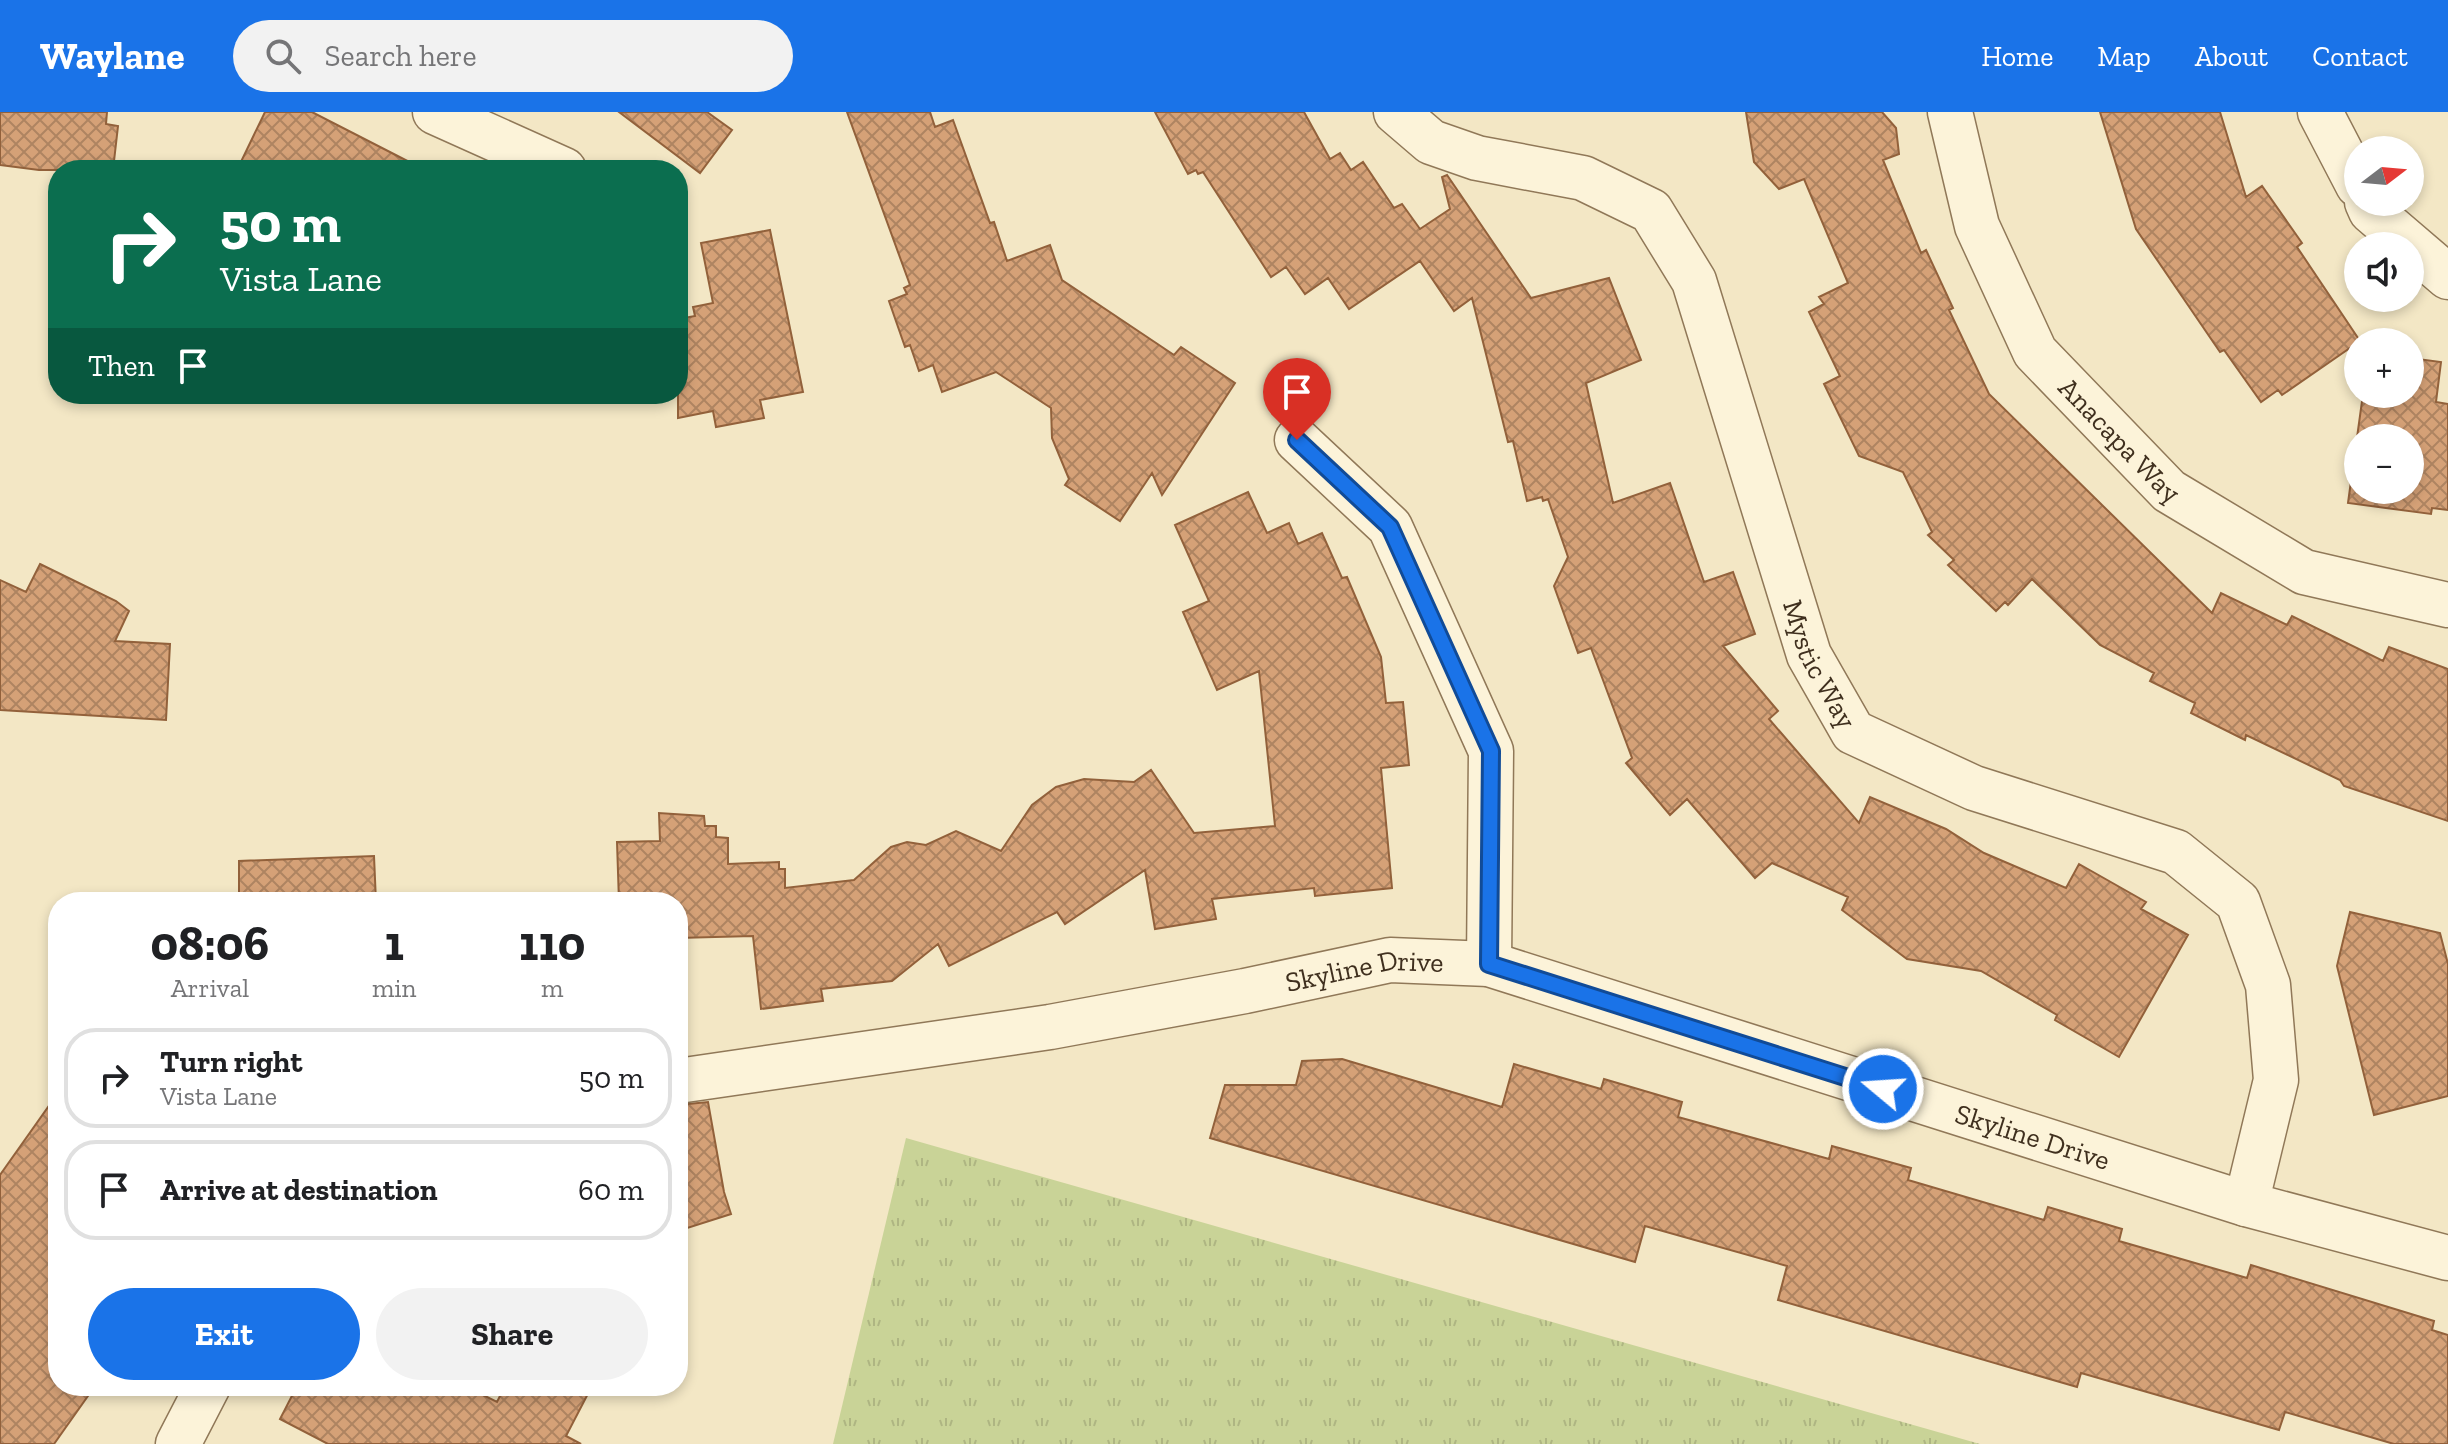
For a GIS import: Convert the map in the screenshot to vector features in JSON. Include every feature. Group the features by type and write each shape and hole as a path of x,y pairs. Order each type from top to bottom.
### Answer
{"street":[{"path":"435,112 542,160"},
{"name":"Mystic Way","path":"1396,112 1431,142 1477,158 1583,178 1651,211 1694,281 1809,655 1853,732 1974,788 2176,852 2238,902 2268,985 2276,1080 2246,1204"},
{"name":"Anacapa Way","path":"1950,112 1977,226 2035,352 2169,491 2304,572 2448,605"},
{"path":"2320,112 2344,158"},
{"path":"2377,216 2448,277"},
{"path":"1297,440 1390,527 1491,751 1489,964"},
{"name":"Skyline Drive","path":"688,1080 1050,1027 1390,960 1489,964 2246,1204 2448,1258"},
{"path":"178,1444 203,1396"}],"green space":[{"path":"906,1138 1980,1444 833,1444"}],"building":[{"path":"0,112 107,112 106,124 118,126 114,160 48,160 48,170 0,165"},
{"path":"265,112 312,112 406,160 242,160"},
{"path":"619,112 707,112 732,130 700,173 688,164 688,160 683,160"},
{"path":"847,112 930,112 935,127 953,120 1007,261 1050,245 1062,280 1174,355 1181,347 1235,383 1162,495 1152,473 1120,521 1065,485 1069,479 1052,438 1051,408 996,372 942,392 933,365 919,371 910,345 905,347 889,301 907,294 904,288 910,285"},
{"path":"1155,112 1304,112 1330,159 1340,153 1351,170 1363,162 1394,208 1402,204 1420,229 1450,209 1442,177 1447,175 1531,298 1609,278 1641,360 1586,383 1613,503 1670,483 1704,582 1733,572 1755,634 1723,646 1778,711 1769,719 1859,823 1870,797 1946,829 1984,853 2066,888 2079,864 2146,902 2141,909 2188,935 2119,1057 2055,1020 2057,1015 1981,971 1907,959 1842,910 1848,897 1772,863 1755,878 1687,799 1670,815 1626,763 1632,758 1591,648 1578,653 1554,586 1568,557 1548,499 1543,501 1542,497 1527,501 1513,441 1508,442 1472,298 1454,311 1420,261 1349,309 1328,278 1305,294 1286,267 1271,277 1203,172 1198,174 1196,170 1188,174"},
{"path":"1746,112 1882,112 1896,128 1899,154 1883,160 1921,253 1926,250 1953,308 1949,310 1989,394 2212,613 2221,593 2287,625 2292,616 2383,661 2389,647 2448,669 2448,821 2344,786 2340,780 2246,735 2245,740 2191,713 2195,703 2150,681 2154,673 2100,645 2032,579 2008,605 2005,602 1996,611 1948,565 1954,560 1928,535 1932,532 1903,472 1859,456 1824,384 1840,376 1809,312 1824,304 1819,297 1848,283 1804,179 1779,189 1754,162"},
{"path":"2100,112 2220,112 2246,197 2262,186 2302,243 2297,247 2351,328 2344,328 2344,352 2282,395 2278,390 2261,402 2224,350 2220,352 2136,229"},
{"path":"770,230 803,392 760,400 764,418 716,427 713,411 678,418 678,404 688,404 688,317 695,316 693,307 713,303 701,243"},
{"path":"2424,360 2441,362 2436,402 2448,404 2448,510 2432,508 2431,514 2356,504 2424,504 2424,424 2359,424 2361,408 2424,408"},
{"path":"1248,492 1267,533 1289,523 1298,544 1322,533 1342,578 1347,577 1381,657 1386,703 1403,702 1409,765 1381,768 1392,888 1315,896 1314,888 1212,899 1216,919 1155,929 1145,870 1065,924 1057,912 949,966 938,944 892,981 821,989 823,1001 761,1009 753,936 688,938 688,892 619,892 617,842 660,841 659,813 704,816 705,826 716,826 716,837 728,838 728,864 779,862 779,869 785,869 785,888 854,880 891,847 907,842 926,845 956,831 1001,851 1032,805 1056,787 1084,779 1134,782 1151,770 1194,833 1275,826 1259,671 1217,690 1183,612 1209,601 1175,525"},
{"path":"40,564 116,601 129,611 115,641 170,644 166,720 0,710 0,580 26,592"},
{"path":"374,856 376,892 239,892 239,861"},
{"path":"2350,912 2440,933 2448,964 2448,1096 2374,1115 2337,966"},
{"path":"1342,1059 1502,1107 1514,1064 1601,1089 1604,1079 1682,1102 1678,1117 1829,1159 1832,1146 1911,1168 1908,1180 2044,1220 2048,1207 2122,1229 2119,1241 2247,1278 2251,1265 2434,1321 2432,1330 2448,1335 2448,1444 2394,1444 2285,1412 2279,1430 2081,1373 2077,1387 1778,1300 1787,1266 1645,1226 1635,1262 1210,1138 1225,1085 1296,1085 1302,1061"},
{"path":"708,1102 724,1192 731,1214 688,1228 688,1104"},
{"path":"48,1107 48,1396 88,1396 54,1444 0,1444 0,1175"},
{"path":"292,1396 485,1396 497,1402 500,1396 587,1396 566,1436 581,1444 328,1444 280,1419"}],"route":[{"path":"1297,440 1390,527 1491,751 1489,964 1883,1089"}]}
